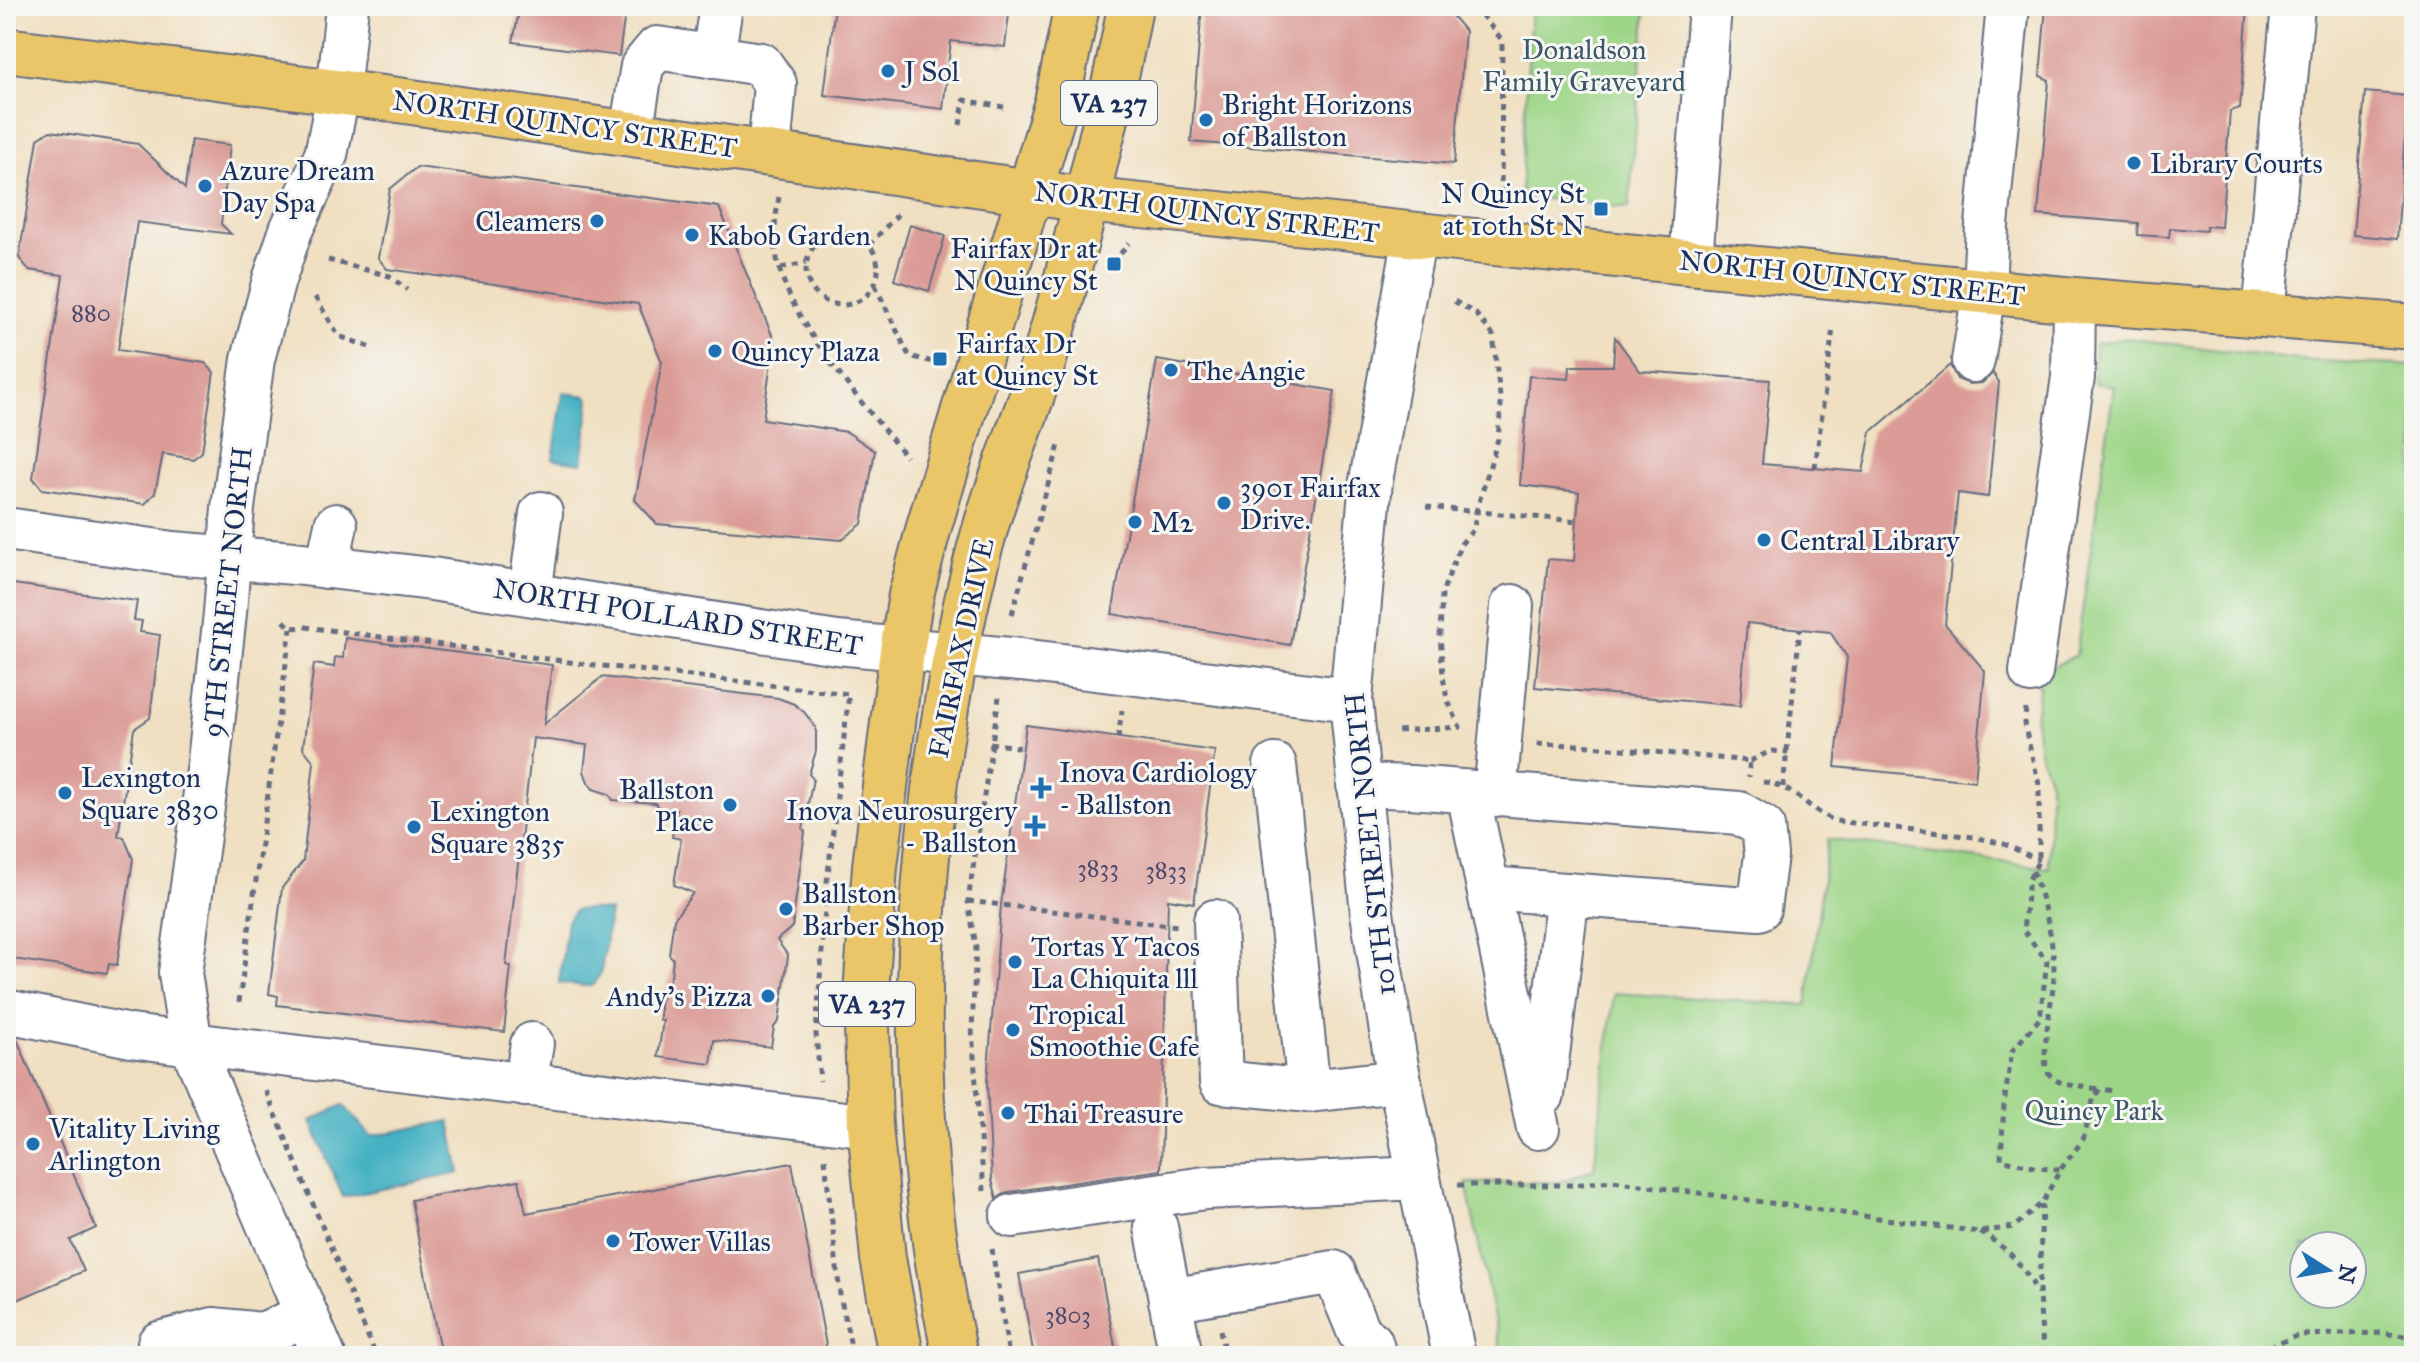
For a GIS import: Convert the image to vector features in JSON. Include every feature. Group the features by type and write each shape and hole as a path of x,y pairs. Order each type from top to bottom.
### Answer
{"main road":[{"name":"FAIRFAX DRIVE","path":"901,1356 883,1258 870,1126 866,993 874,882 902,651 911,595 930,523 1057,102 1077,6"},
{"name":"FAIRFAX DRIVE","path":"955,1356 924,1141 919,1018 923,878 937,762 955,655 984,531 1042,367 1067,284 1130,6"},
{"name":"NORTH QUINCY STREET","path":"6,50 400,100 1086,200 2074,300 2414,327"}],"street":[{"name":"9TH STREET NORTH","path":"324,1356 191,1044 180,973 208,771 233,508 253,359 291,230 326,155 338,94 347,6"},
{"path":"713,57 721,6"},
{"path":"1691,261 1710,6"},
{"path":"1973,361 1984,291 1987,225 2008,6"},
{"path":"2264,314 2293,6"},
{"path":"769,153 780,37"},
{"path":"631,133 642,66 657,48 761,64 775,84"},
{"name":"10TH STREET NORTH","path":"1415,235 1371,481 1351,700 1372,913 1398,1069 1454,1356"},
{"path":"2031,672 2073,377 2074,300"},
{"path":"530,593 541,513"},
{"path":"327,567 336,525"},
{"name":"NORTH POLLARD STREET","path":"6,529 173,553 327,567 434,562 530,593 837,643 1021,660 1351,700"},
{"path":"1521,622 1481,794 1488,888 1538,1128 1568,894"},
{"path":"1275,765 1308,1080"},
{"path":"1358,785 1739,813 1763,827 1766,855 1759,909 1488,888"},
{"path":"1215,926 1221,1082 1308,1080 1398,1069"},
{"path":"6,1011 131,1036 191,1044 529,1064 870,1126"},
{"path":"996,1218 1205,1188 1420,1181"},
{"path":"1156,1227 1181,1356"},
{"path":"1170,1300 1334,1272 1364,1348"},
{"path":"212,1356 305,1316"},
{"path":"159,1343 213,1329 262,1334"}],"path":[{"path":"1474,6 1502,40 1501,206"},
{"path":"960,125 964,100 1009,108"},
{"path":"779,197 775,247 788,293 809,334 906,457"},
{"path":"869,245 899,213"},
{"path":"850,234 869,245 878,268 875,285 868,294 848,305 826,301 817,295 810,285 806,263 817,243 827,236 850,234"},
{"path":"328,260 390,276 407,290"},
{"path":"781,268 806,263"},
{"path":"875,285 909,356 933,362"},
{"path":"315,297 339,336 369,347"},
{"path":"1398,731 1460,727 1447,699 1443,676 1440,635 1442,593 1461,544 1474,529 1476,512 1498,439 1501,405 1493,335 1476,314 1454,301"},
{"path":"1815,468 1833,328"},
{"path":"1426,507 1577,521"},
{"path":"284,621 291,628 306,627 577,663 849,694"},
{"path":"239,1002 291,628"},
{"path":"1783,787 1800,629"},
{"path":"2031,672 2024,724 2039,784 2039,860 2029,879 2023,930 2047,961 2040,1018 2012,1051 2004,1104 2001,1159 2060,1170"},
{"path":"1000,692 968,901 976,946 972,1030 996,1218 1009,1356"},
{"path":"1118,738 1124,701"},
{"path":"990,743 1023,748"},
{"path":"1750,761 1771,751 1788,752"},
{"path":"2033,871 2047,912 2052,944 2054,975 2046,1056 2048,1073 2056,1081 2114,1091"},
{"path":"968,901 1215,926"},
{"path":"262,1082 376,1356"},
{"path":"1420,1181 1572,1185 1612,1181 1979,1232 2014,1227 2042,1203 2060,1170 2083,1140 2094,1097 2100,1089"},
{"path":"2042,1203 2039,1296 2046,1356"},
{"path":"1979,1232 2006,1248 2025,1270 2039,1296"},
{"path":"2247,1356 2299,1335 2381,1333 2414,1337"}],"green space":[{"name":"Donaldson Family Graveyard","path":"1531,6 1646,8 1629,208 1521,196"},
{"name":"Quincy Park","path":"2125,338 2298,360 2414,366 2414,1356 1502,1356 1466,1183 1560,1182 1594,1169 1614,993 1807,1005 1828,839 2049,868 2050,782 2039,751 2035,719 2041,673 2076,655 2114,386 2094,383 2095,344"}],"water":[{"path":"563,393 587,396 590,401 582,463 553,459"},
{"path":"575,910 610,911 601,972 594,985 559,983 567,921"},
{"path":"343,1105 371,1136 450,1121 460,1173 343,1197 311,1121"}],"building":[{"path":"520,6 626,6 619,56 513,42"},
{"name":"J Sol","path":"835,6 1010,6 1005,47 951,41 943,109 824,95"},
{"path":"1202,6 1444,6 1465,31 1454,164 1191,142"},
{"name":"Library Courts","path":"2046,6 2248,6 2240,108 2230,111 2221,227 2206,226 2206,231 2170,228 2169,237 2137,235 2138,223 2038,215 2049,80 2040,76"},
{"path":"2365,92 2408,96 2397,239 2353,235"},
{"path":"50,131 138,144 185,189 191,140 230,145 221,224 231,234 137,222 118,350 205,363 214,372 202,452 193,459 163,454 155,493 145,504 42,489 33,478 63,275 29,270 19,258 38,139"},
{"name":"Quincy Plaza","path":"417,167 719,207 774,340 763,419 847,432 875,451 862,524 841,540 657,524 635,500 662,362 638,304 387,269 378,258 390,189"},
{"path":"910,225 945,236 929,291 894,280"},
{"name":"Central Library","path":"1615,337 1640,371 1770,380 1762,464 1863,472 1871,432 1950,365 1957,379 1969,384 1982,383 1993,373 1999,382 1988,497 1958,493 1945,624 1985,671 1975,781 1835,767 1847,657 1830,632 1747,623 1740,706 1535,687 1548,559 1574,561 1579,492 1520,485 1529,376 1569,379 1570,366 1613,366"},
{"name":"3901 Fairfax Drive.","path":"1157,360 1335,391 1290,645 1112,614"},
{"name":"Lexington Square 3830","path":"6,583 137,601 134,620 142,621 140,632 160,635 150,718 134,729 118,836 124,837 133,859 117,965 109,964 107,973 6,958"},
{"path":"345,638 552,665 544,724 602,677 778,698 804,712 816,728 816,751 809,774 813,779 803,829 792,927 777,940 788,956 779,1021 774,1027 771,1047 714,1040 711,1064 658,1057 663,1020 660,1020 660,1003 671,976 673,959 669,954 674,919 693,893 674,885 681,839 672,837 677,809 659,808 656,803 613,800 609,794 593,789 588,782 584,771 587,745 533,738 506,965 511,966 504,1032 277,1005 278,996 269,994 282,888 303,861 314,762 303,748 314,664 334,667 335,657 343,658"},
{"path":"1026,725 1215,751 1194,903 1168,899 1161,1170 1009,1192 997,1198 992,1180 987,1082 1001,905"},
{"name":"Vitality Living Arlington","path":"6,1035 16,1037 96,1228 70,1240 84,1271 6,1305"},
{"name":"Tower Villas","path":"792,1163 828,1356 441,1356 411,1200 519,1180 526,1213"},
{"path":"1098,1259 1117,1356 1034,1356 1019,1274"}],"place":[{"name":"J Sol","path":"888,71"},
{"name":"Bright Horizons of Ballston","path":"1206,120"},
{"name":"Library Courts","path":"2134,163"},
{"name":"Azure Dream Day Spa","path":"205,186"},
{"name":"N Quincy St at 10th St N","path":"1601,209"},
{"name":"Cleamers","path":"597,221"},
{"name":"Kabob Garden","path":"692,235"},
{"name":"Fairfax Dr at N Quincy St","path":"1114,264"},
{"name":"Quincy Plaza","path":"715,351"},
{"name":"Fairfax Dr at Quincy St","path":"940,359"},
{"name":"The Angie","path":"1171,370"},
{"name":"3901 Fairfax Drive.","path":"1224,503"},
{"name":"M2","path":"1135,522"},
{"name":"Central Library","path":"1764,540"},
{"name":"Inova Cardiology - Ballston","path":"1041,788"},
{"name":"Lexington Square 3830","path":"65,793"},
{"name":"Ballston Place","path":"730,805"},
{"name":"Inova Neurosurgery - Ballston","path":"1035,826"},
{"name":"Lexington Square 3835","path":"414,827"},
{"name":"Ballston Barber Shop","path":"786,909"},
{"name":"Tortas Y Tacos La Chiquita lll","path":"1015,962"},
{"name":"Andy's Pizza","path":"768,996"},
{"name":"Tropical Smoothie Cafe","path":"1013,1030"},
{"name":"Thai Treasure","path":"1008,1113"},
{"name":"Vitality Living Arlington","path":"33,1144"},
{"name":"Tower Villas","path":"613,1241"}]}
